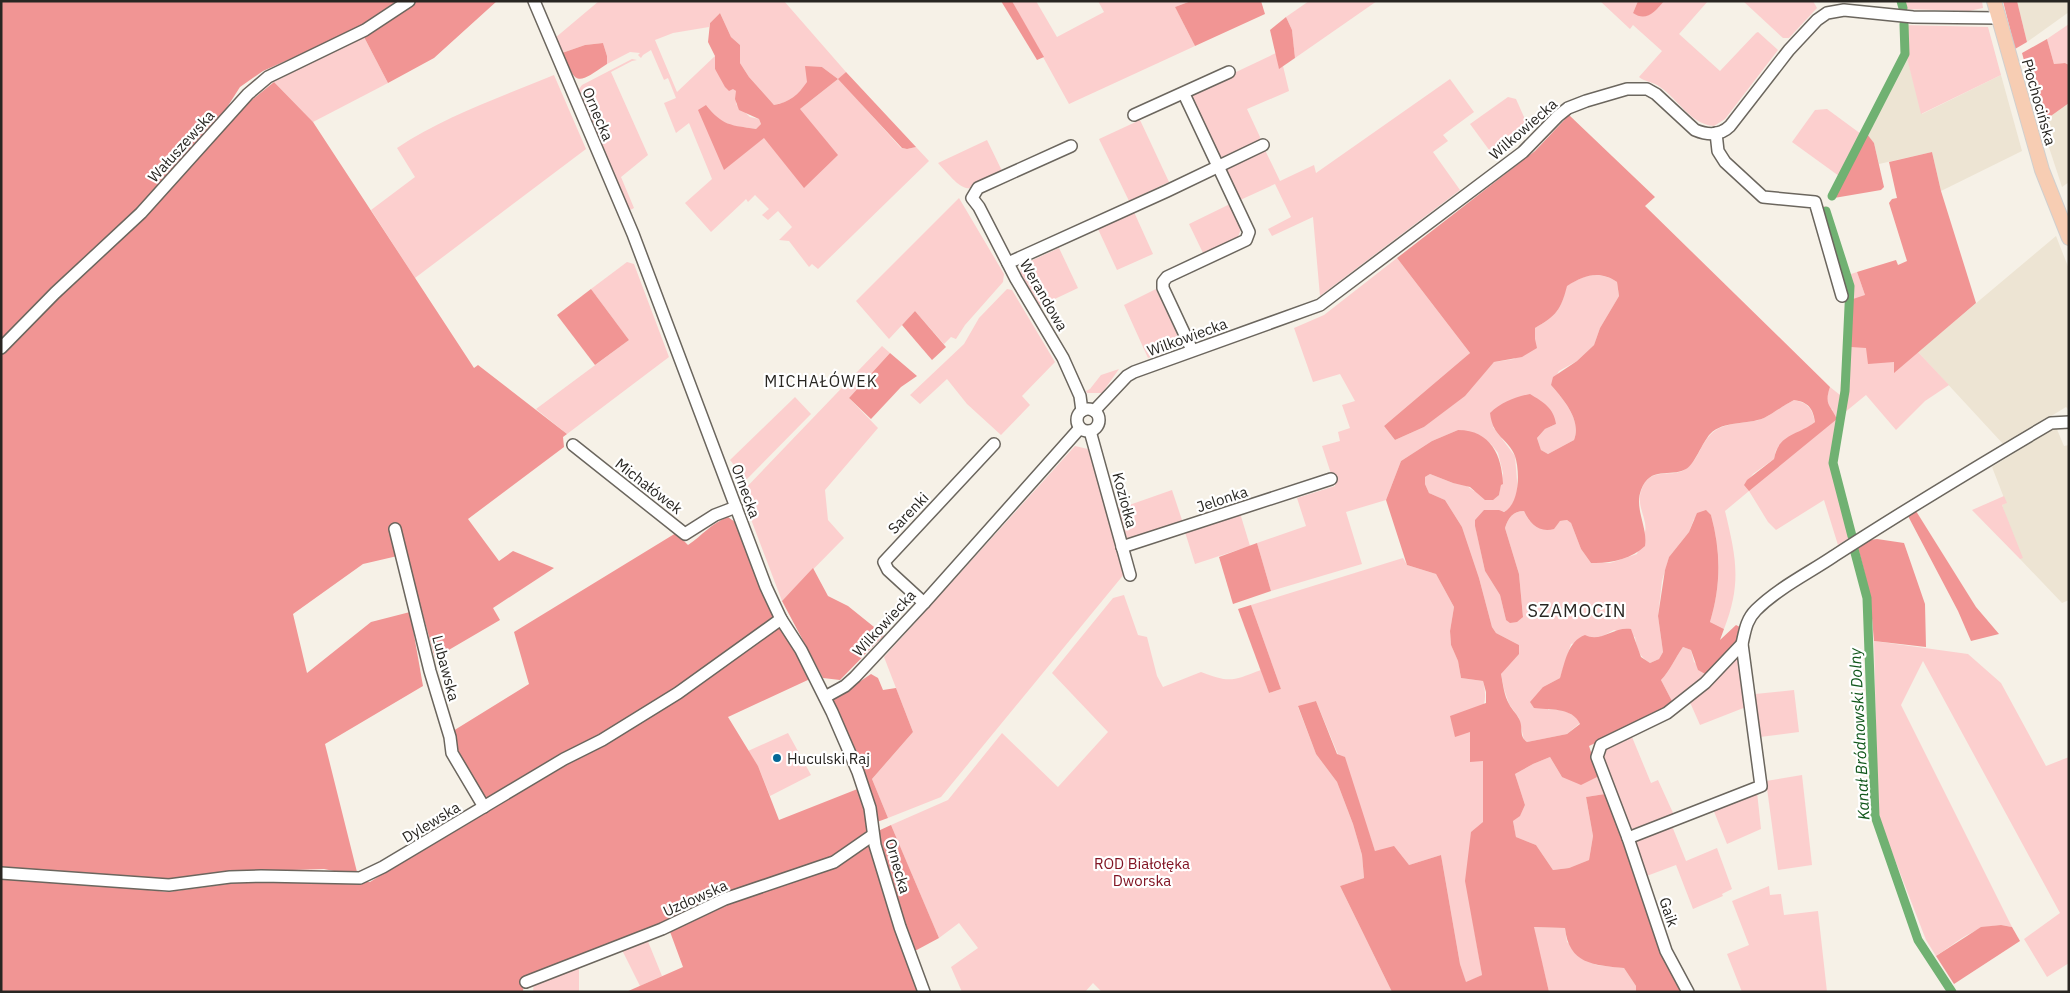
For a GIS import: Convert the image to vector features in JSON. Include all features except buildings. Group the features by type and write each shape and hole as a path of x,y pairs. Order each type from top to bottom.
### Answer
{"main road":[{"name":"Płochocińska","path":"1994,1 2042,170 2069,238"}],"street":[{"name":"Wałuszewska","path":"1,348 55,293 141,213 262,82 268,77 365,30 410,1"},
{"name":"Ornecka","path":"534,1 633,234 766,587 781,619 801,650 825,697 866,793 872,818 873,835 900,927 924,992"},
{"path":"1842,296 1815,202 1763,197 1725,162 1718,151 1716,133 1730,126 1789,50 1826,13 1844,10 1913,18 1998,18"},
{"path":"1134,115 1229,72"},
{"name":"Wilkowiecka","path":"1094,411 1127,376 1192,350 1320,305 1523,152 1558,116 1577,105 1627,89 1647,89 1656,94 1695,130 1702,133 1716,133"},
{"path":"1184,94 1249,232 1246,240 1179,270 1167,277 1163,282 1163,288 1192,350"},
{"path":"1008,263 1263,145"},
{"name":"Werandowa","path":"1071,146 978,188 972,198 980,207 1008,263 1062,358 1080,396 1082,411"},
{"path":"1089,409 1094,411 1098,415 1099,422 1096,428 1085,429 1077,421 1082,411 1089,409"},
{"path":"1628,838 1761,786 1742,644 1747,622 1756,610 1780,592 1897,515 2051,423 2069,422"},
{"name":"Wilkowiecka","path":"825,697 845,686 855,677 1085,429"},
{"name":"Koziołka","path":"1085,429 1130,576"},
{"name":"Sarenki","path":"924,603 888,570 884,562 994,444"},
{"name":"Michałówek","path":"573,445 685,534 715,515 736,507"},
{"name":"Jelonka","path":"1122,547 1332,478"},
{"name":"Lubawska","path":"395,529 430,671 450,736 452,753 484,808"},
{"name":"Dylewska","path":"1,873 169,886 230,877 253,876 360,878 383,867 564,759 602,740 678,693 781,619"},
{"name":"Gaik","path":"1688,992 1666,951 1628,838 1597,757 1601,745 1667,713 1705,683 1742,644"},
{"name":"Uzdowska","path":"526,982 662,930 725,899 834,862 873,835"}],"shaded area":[{"path":"1,1 399,1 355,30 263,71 240,87 217,123 144,202 1,342"},
{"path":"417,1 497,1 434,58 388,83 363,35 394,18"},
{"path":"1001,1 1012,1 1044,57 1037,60"},
{"path":"1191,1 1261,1 1265,14 1195,46 1175,7"},
{"path":"1638,1 1664,1 1650,15 1638,16 1633,13"},
{"path":"2003,1 2017,1 2027,42 2015,49"},
{"path":"2017,1 2069,1 2069,12 2027,42"},
{"path":"720,13 731,37 740,45 740,63 749,77 774,105 789,100 804,87 807,82 805,66 822,67 838,79 800,109 838,155 804,188 764,138 724,170 698,110 706,105 722,121 733,125 756,129 761,124 759,119 739,110 735,99 736,91 733,89 729,91 725,87 715,69 715,56 708,42 710,23"},
{"path":"1286,17 1292,30 1295,58 1279,69 1270,30"},
{"path":"2047,39 2054,64 2065,63 2069,65 2069,103 2041,123 2022,53"},
{"path":"603,43 607,64 589,76 579,79 575,77 562,53 585,45"},
{"path":"1906,53 1922,114 2001,75 2022,151 1941,191 1932,152 1879,164 1874,143 1867,134 1893,85"},
{"path":"846,72 916,147 902,148 838,79"},
{"path":"274,82 313,122 474,368 478,365 567,434 563,437 564,447 468,519 499,561 513,551 554,568 493,608 500,620 435,658 406,554 363,564 293,614 307,673 371,622 410,612 423,686 325,744 358,876 324,869 226,872 164,881 1,871 1,355 237,112"},
{"path":"2069,103 2069,182 2062,187 2041,123"},
{"path":"1569,115 1655,197 1645,206 1830,387 1828,401 1837,419 1749,491 1744,485 1747,480 1774,459 1780,444 1815,422 1811,409 1803,402 1794,400 1764,418 1729,425 1716,430 1710,434 1692,463 1686,469 1673,473 1661,473 1650,477 1645,482 1639,497 1639,504 1645,532 1645,546 1620,560 1591,563 1581,549 1571,523 1567,520 1560,521 1554,529 1544,530 1532,523 1524,511 1514,514 1509,518 1505,528 1519,574 1523,617 1517,622 1510,623 1506,620 1500,595 1485,571 1475,526 1475,520 1484,510 1504,512 1509,508 1516,495 1517,462 1509,445 1494,428 1490,413 1509,400 1530,394 1543,403 1555,418 1556,424 1545,429 1537,438 1541,450 1548,454 1574,440 1576,432 1573,418 1566,403 1551,385 1553,377 1577,361 1594,345 1600,328 1619,296 1617,282 1604,276 1592,275 1567,286 1557,312 1535,328 1537,348 1522,357 1494,362 1465,396 1424,427 1395,440 1384,426 1470,353 1397,258 1535,151"},
{"path":"1867,134 1874,143 1884,187 1881,190 1834,198"},
{"path":"1932,152 1941,191 1976,303 1894,373 1894,362 1868,364 1866,348 1851,347 1853,299 1865,295 1857,272 1896,260 1898,265 1907,261 1889,203 1892,199 1897,198 1889,162"},
{"path":"2056,236 2069,269 2069,410 2066,407 2004,445 1918,352"},
{"path":"591,289 629,340 595,365 557,315"},
{"path":"915,311 946,347 932,360 902,325"},
{"path":"890,353 917,376 901,387 871,419 849,398"},
{"path":"2056,427 2064,446 2069,445 2069,600 2062,603 2020,559 2002,505 2006,503 1992,467"},
{"path":"1458,430 1479,434 1492,446 1497,455 1502,474 1503,484 1501,485 1499,495 1493,500 1485,500 1470,487 1430,474 1425,477 1425,484 1429,493 1445,500 1462,527 1479,578 1492,627 1496,633 1519,645 1519,654 1501,674 1507,701 1519,719 1522,735 1527,742 1567,734 1580,724 1577,719 1566,712 1534,708 1530,702 1543,687 1560,678 1568,653 1579,638 1585,635 1597,637 1619,630 1631,629 1641,657 1650,663 1659,659 1663,652 1658,616 1665,570 1669,557 1689,532 1697,513 1706,510 1711,515 1717,542 1718,582 1710,622 1724,629 1720,640 1736,625 1740,627 1741,642 1709,676 1698,670 1691,650 1683,647 1661,680 1673,703 1642,721 1589,746 1599,776 1581,785 1562,777 1550,757 1515,774 1525,805 1520,816 1513,821 1516,837 1536,845 1553,870 1569,868 1589,860 1593,836 1586,797 1605,794 1649,915 1681,992 1636,992 1636,986 1624,968 1593,964 1577,956 1567,940 1565,928 1534,927 1549,992 1392,992 1340,886 1364,878 1362,855 1353,824 1337,782 1316,754 1298,706 1316,701 1337,754 1345,757 1375,851 1394,846 1409,865 1441,855 1460,964 1466,982 1482,975 1465,881 1471,832 1483,822 1483,761 1470,762 1470,732 1455,737 1450,716 1486,703 1486,692 1483,681 1461,678 1458,661 1451,645 1450,631 1454,607 1436,574 1407,565 1386,500 1401,461 1432,441"},
{"path":"1916,511 1976,607 1999,634 1971,641 1958,611 1908,516"},
{"path":"728,517 735,522 775,617 810,679 728,717 758,766 779,820 860,788 869,828 865,839 842,853 667,925 524,980 523,992 1,992 1,879 51,880 168,892 242,882 370,882 487,808 456,746 453,731 529,684 514,632 676,533 688,545 711,526"},
{"path":"1877,539 1904,543 1925,604 1926,647 1874,641 1870,595 1858,547 1869,540"},
{"path":"1257,543 1271,591 1233,604 1219,557"},
{"path":"813,568 828,596 848,606 884,635 840,680 823,678 782,601"},
{"path":"1251,605 1281,689 1269,693 1238,609"},
{"path":"871,674 878,678 883,690 896,688 913,732 872,779 888,818 877,822 834,710 834,699"},
{"path":"891,825 939,938 913,952 879,846 878,831"},
{"path":"867,845 872,846 921,992 626,992 683,967 669,929"},
{"path":"2001,925 2012,927 2020,941 1954,984 1936,956 1981,927"}],"green space":[{"path":"599,1 784,1 846,72 839,79 901,148 916,147 929,161 818,269 812,264 809,267 789,241 779,240 792,227 778,211 768,220 762,215 769,209 755,195 748,202 746,199 711,232 685,203 712,179 689,123 676,133 664,103 676,98 668,78 664,80 651,50 641,58 638,55 640,53 630,52 607,64 603,43 585,45 562,53 555,38","holes":["720,13 731,37 740,45 740,63 749,77 774,105 789,100 796,95 822,67 838,79 724,169 706,105 717,117 727,124 756,129 761,124 759,119 750,117 736,104 736,91 715,69 715,56 677,92 655,40 673,33 709,27 710,23"]},
{"path":"1012,1 1036,1 1057,37 1104,12 1098,1 1191,1 1175,7 1195,46 1069,104"},
{"path":"1309,1 1377,1 1295,58 1292,30 1286,17"},
{"path":"1600,1 1638,1 1633,13 1656,10 1664,1 1708,1 1679,34 1720,71 1758,32 1778,50 1725,119 1714,126 1706,124 1691,116 1660,87 1639,77 1662,51 1633,25 1630,29"},
{"path":"1743,1 1813,1 1817,8 1789,38 1783,38"},
{"path":"1898,1 1982,1 1983,8 1969,11 1905,9 1899,8"},
{"path":"2069,24 2069,65 2065,63 2054,64 2047,39"},
{"path":"1901,25 1988,27 2001,75 1921,114 1906,54 1893,85 1834,198 1828,198 1839,176 1792,142 1815,110 1827,109 1861,134 1903,53"},
{"path":"363,35 388,83 313,122 274,82"},
{"path":"1276,53 1279,68 1283,66 1289,91 1247,109 1260,137 1259,143 1227,158 1217,157 1191,97 1196,91"},
{"path":"632,59 637,60 611,72 648,155 621,177 634,208 628,211 579,96 579,89 582,85"},
{"path":"554,75 586,149 415,278 371,210 415,177 397,148 434,126"},
{"path":"1450,79 1474,112 1443,135 1448,141 1433,152 1460,190 1320,296 1313,217 1272,236 1268,229 1291,217 1275,184 1238,201 1224,169 1265,150 1280,181 1314,165 1316,173"},
{"path":"1508,97 1516,99 1528,126 1526,134 1495,158 1470,124"},
{"path":"1140,120 1169,182 1129,201 1099,139"},
{"path":"987,140 1004,175 973,188 967,188 955,181 938,163"},
{"path":"959,198 1004,274 1003,282 965,325 956,339 951,337 944,344 915,311 889,339 856,301"},
{"path":"1230,204 1241,229 1238,237 1203,253 1189,224"},
{"path":"1823,206 1828,207 1848,275 1857,272 1865,295 1866,348 1894,362 1894,372 1918,352 1949,385 1925,401 1896,430 1866,395 1844,413 1835,461 1856,536 1850,540 1849,538 1838,545 1824,500 1776,530 1768,522 1749,491 1725,511 1734,556 1735,584 1730,613 1724,629 1710,622 1718,582 1717,542 1711,515 1694,519 1689,532 1669,557 1662,581 1658,616 1663,652 1659,659 1650,663 1639,652 1635,637 1614,630 1599,638 1571,644 1560,678 1543,687 1548,710 1557,710 1571,714 1580,723 1567,734 1527,742 1524,740 1519,718 1509,704 1501,674 1519,645 1496,633 1492,627 1479,578 1462,527 1445,500 1429,493 1425,484 1425,477 1430,474 1453,483 1464,484 1474,491 1499,495 1503,473 1498,453 1491,444 1475,433 1458,430 1432,441 1401,461 1386,500 1346,512 1362,564 1271,591 1257,543 1306,526 1297,498 1335,486 1322,446 1340,441 1338,432 1350,428 1342,405 1355,401 1340,374 1313,382 1294,328 1324,315 1397,258 1470,353 1384,426 1395,440 1424,427 1464,396 1494,362 1514,359 1535,339 1535,328 1548,320 1557,311 1566,286 1592,275 1604,276 1617,282 1619,296 1600,328 1594,345 1577,361 1559,371 1551,385 1570,410 1576,432 1574,440 1548,454 1541,450 1537,438 1545,429 1556,424 1493,427 1515,456 1518,493 1509,510 1475,520 1475,525 1485,571 1500,595 1506,620 1523,616 1519,574 1505,528 1509,518 1514,514 1524,511 1532,523 1553,529 1560,521 1567,520 1571,523 1581,549 1591,563 1610,563 1637,554 1645,532 1640,497 1645,483 1650,477 1676,473 1688,467 1710,435 1716,430 1729,425 1764,418 1794,400 1803,403 1811,410 1815,422 1776,450 1774,459 1753,474 1744,485 1833,410 1828,405 1827,397 1830,387 1840,395 1847,295 1846,283 1823,212"},
{"path":"1134,212 1153,254 1117,270 1098,229"},
{"path":"1059,248 1078,288 1040,306 1020,273 1024,264"},
{"path":"627,262 634,264 669,357 567,434 536,409 629,340 591,289"},
{"path":"1007,289 1012,290 1055,362 1022,396 1030,405 1001,435 967,404 947,379 920,404 910,395 964,344 979,318"},
{"path":"1156,289 1180,340 1176,348 1174,342 1168,344 1170,350 1148,358 1124,305"},
{"path":"882,346 890,353 849,398 878,428 825,490 828,520 844,538 782,601 741,493"},
{"path":"1119,369 1102,393 1087,393 1086,391 1090,389 1101,375"},
{"path":"795,397 811,414 746,480 730,460"},
{"path":"1075,446 1088,449 1125,573 941,797 888,818 872,779 913,732 884,657"},
{"path":"1172,490 1183,523 1131,540 1124,535 1115,510"},
{"path":"2004,496 2007,503 2002,505 2023,558 2020,559 1972,510"},
{"path":"1240,513 1250,546 1195,564 1185,532"},
{"name":"ROD Białołęka Dworska","path":"1403,558 1407,565 1436,574 1454,607 1450,631 1451,645 1458,661 1461,678 1483,681 1485,689 1483,708 1470,732 1483,760 1483,822 1466,881 1482,975 1466,983 1460,964 1441,855 1409,865 1375,851 1360,808 1316,701 1298,707 1316,754 1337,782 1353,824 1362,855 1364,878 1340,886 1392,992 1102,992 1093,983 1085,992 962,992 951,967 978,948 959,923 939,938 891,825 948,800 1002,733 1058,787 1108,732 1052,673 1113,598 1124,595 1138,635 1147,637 1157,676 1163,687 1201,672 1219,678 1231,679 1261,670 1269,693 1281,689 1251,605"},
{"path":"1874,641 1968,654 2001,683 2046,766 2069,757 2069,963 2047,977 2024,939 2060,913 1923,661 1901,705 2012,927 1990,926 1980,929 1936,956 1926,940 1878,816"},
{"path":"1683,647 1691,650 1694,662 1709,676 1673,703 1661,680"},
{"path":"1738,657 1740,658 1746,707 1700,725 1689,700"},
{"path":"1794,690 1799,732 1760,737 1755,694"},
{"name":"Huculski Raj","path":"788,733 811,775 770,796 758,766 748,751"},
{"path":"1632,737 1651,783 1658,780 1674,815 1629,832 1601,753 1605,746 1623,742"},
{"path":"1550,757 1562,777 1599,776 1605,794 1586,797 1593,836 1589,860 1569,868 1553,870 1536,845 1516,837 1513,821 1520,815 1525,805 1515,774"},
{"path":"1802,775 1812,865 1778,870 1766,781"},
{"path":"1757,792 1761,829 1727,844 1713,809"},
{"path":"1672,826 1686,861 1717,848 1732,889 1722,894 1723,896 1693,909 1676,865 1644,877 1633,842"},
{"path":"1769,886 1770,895 1781,894 1784,915 1818,911 1827,992 1742,992 1727,954 1749,945 1732,901"},
{"path":"1533,927 1565,928 1567,942 1596,965 1624,968 1636,986 1636,992 1549,992"},
{"path":"647,939 662,976 640,986 621,948"},
{"path":"579,965 579,992 533,992 534,982"}],"waterway":[{"name":"Kanał Bródnowski Dolny","path":"1901,1 1903,8"},
{"name":"Kanał Bródnowski Dolny","path":"1832,196 1905,54 1904,24"},
{"name":"Kanał Bródnowski Dolny","path":"1826,211 1850,286 1845,391 1833,463 1852,536"},
{"name":"Kanał Bródnowski Dolny","path":"1854,549 1867,598 1875,816 1918,940 1952,992"}],"place":[{"name":"Huculski Raj","path":"777,758"}],"district":[{"name":"MICHAŁÓWEK","path":"821,381"},
{"name":"SZAMOCIN","path":"1577,610"}]}
